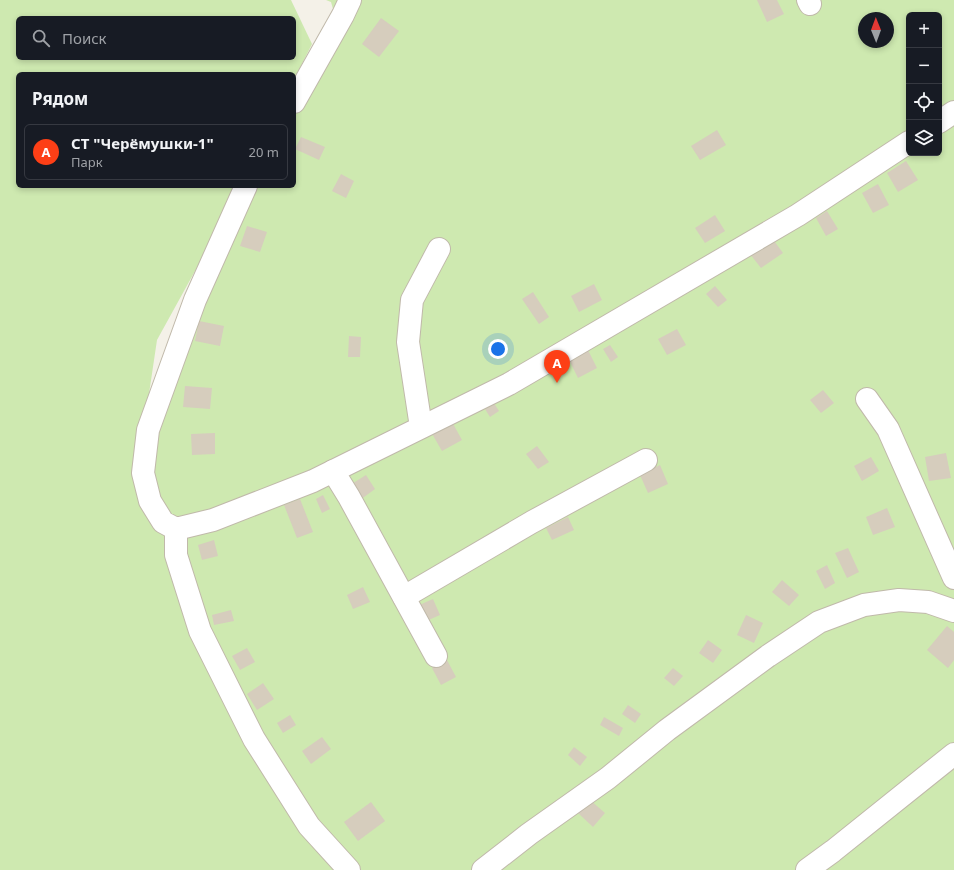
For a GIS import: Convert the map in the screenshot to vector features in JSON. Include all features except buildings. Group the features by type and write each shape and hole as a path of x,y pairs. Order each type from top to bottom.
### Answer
{"street":[{"path":"296,98 343,16 350,0"},
{"path":"942,120 954,112"},
{"path":"245,188 195,300 148,430 143,473 150,501 163,522 176,528 213,520 313,481 509,384 784,223 906,144"},
{"path":"421,427 408,342 412,300 439,248"},
{"path":"867,399 888,429 954,578"},
{"path":"404,597 532,522 646,460"},
{"path":"333,471 349,497 436,656"},
{"path":"176,528 176,555 200,631 251,733 309,826 349,870"},
{"path":"483,870 529,834 608,778 667,730 768,656 819,622 864,605 899,600 928,602 954,611"},
{"path":"807,870 954,754"}],"green space":[{"path":"0,0 291,0 312,44 296,76 296,72 16,72 16,188 296,188 296,82 335,16 331,2 326,0 954,0 954,870 0,870","holes":["206,251 143,434 157,340"]}],"place":[{"name":"СТ \"Черёмушки-1\"","path":"557,383"}]}
